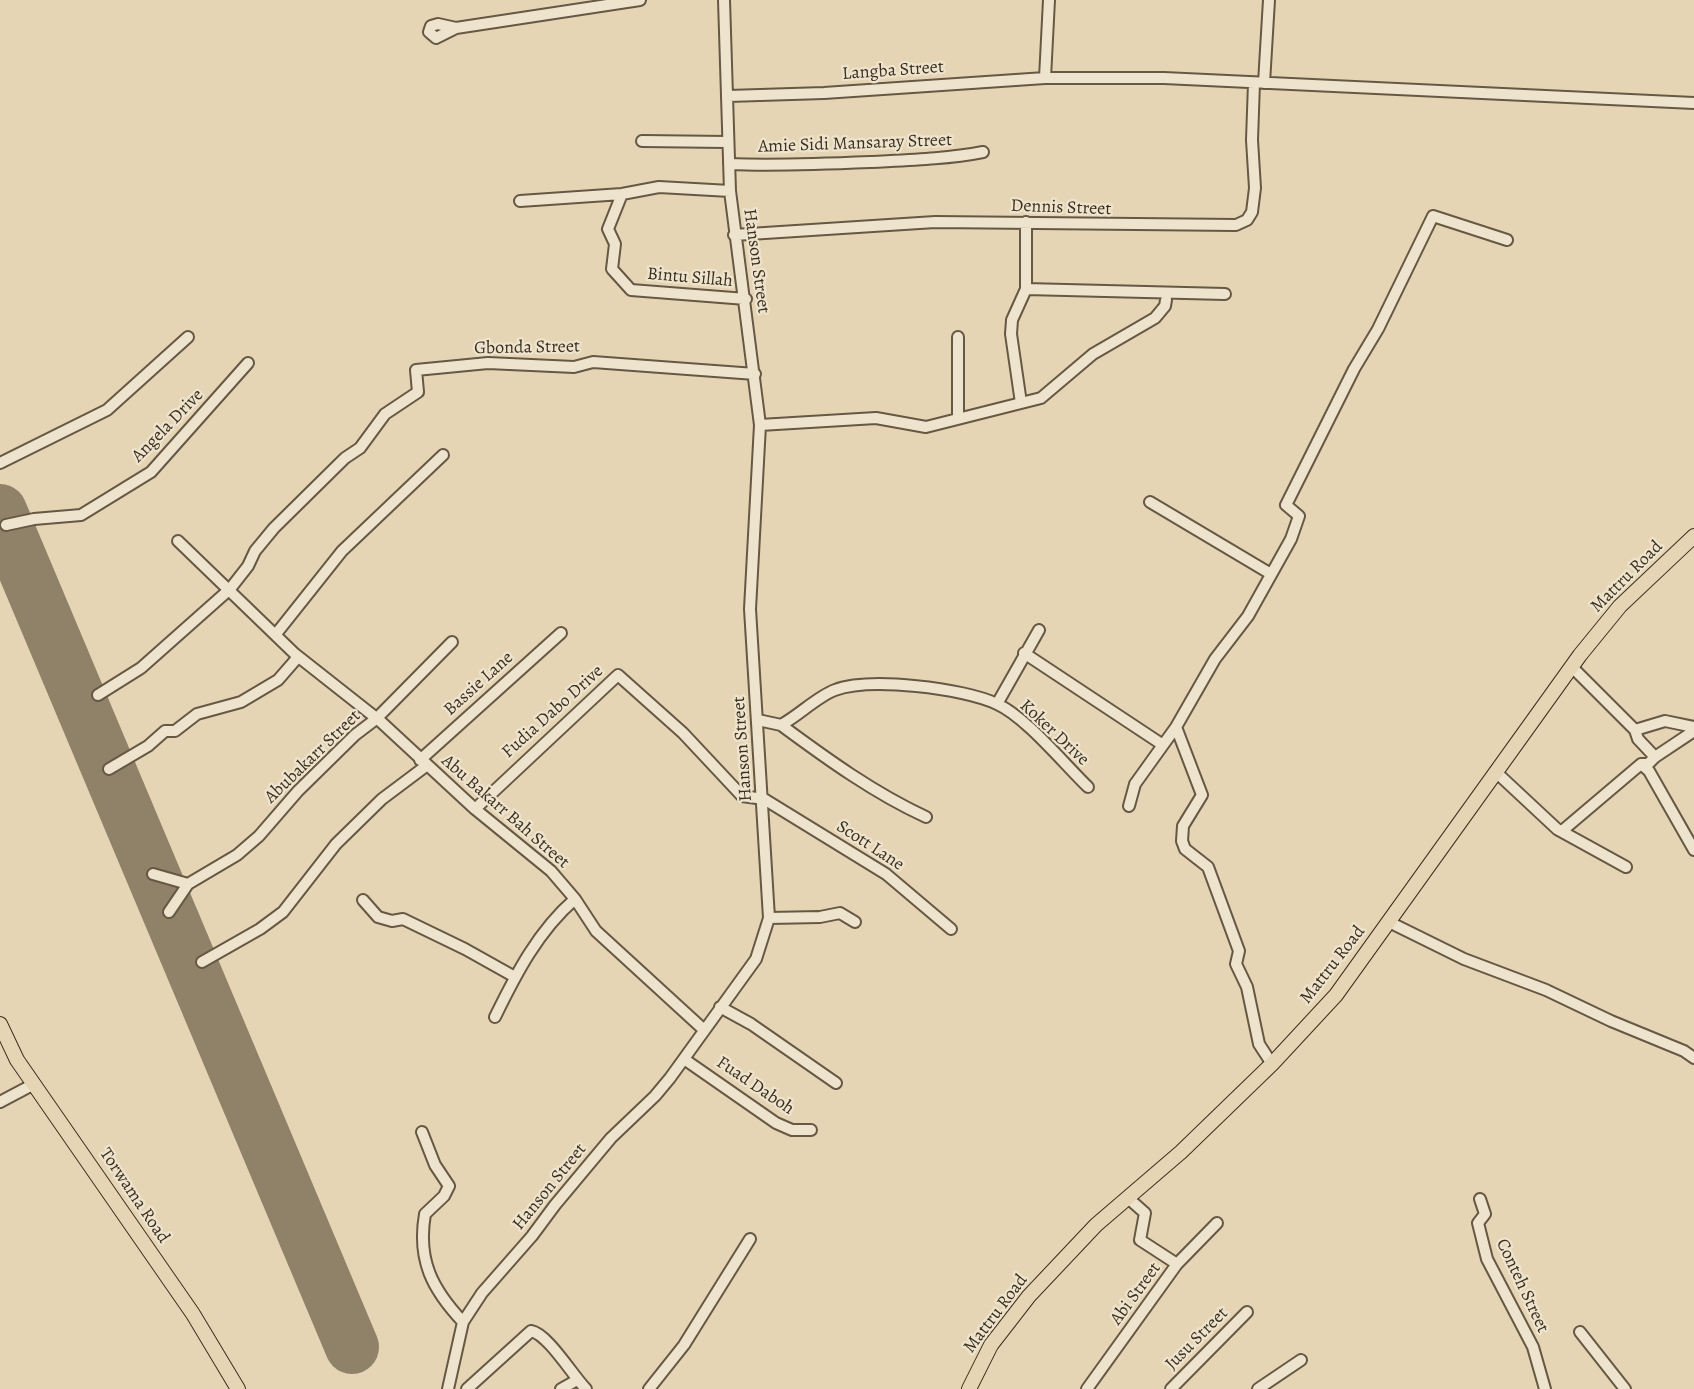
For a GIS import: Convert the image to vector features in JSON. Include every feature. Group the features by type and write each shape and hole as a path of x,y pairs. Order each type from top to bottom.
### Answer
{"main road":[{"name":"Mattru Road","path":"969,1389 992,1345 1029,1296 1096,1225 1180,1152 1272,1064 1336,995 1572,667 1620,606 1694,536"},
{"name":"Torwama Road","path":"0,1024 17,1060 193,1314 238,1389"}],"street":[{"path":"456,28 640,0"},
{"name":"Hanson Street","path":"448,1389 463,1322 482,1293 532,1236 611,1138 655,1096 684,1059 703,1029 756,959 769,918 764,799 750,609 760,425 746,299 734,235 730,191 724,0"},
{"path":"1045,78 1048,0"},
{"path":"1259,83 1269,0"},
{"name":"Langba Street","path":"728,96 824,93 1045,78 1164,78 1694,103"},
{"name":"Dennis Street","path":"734,235 935,222 1026,222 1181,227 1236,225 1247,220 1252,213 1255,188 1252,140 1259,83"},
{"path":"642,141 727,142"},
{"name":"Amie Sidi Mansaray Street","path":"729,164 784,166 902,161 952,158 982,152"},
{"path":"520,201 622,194 659,187 730,191"},
{"name":"Bintu Sillah","path":"622,194 608,229 615,244 612,269 630,290 746,299"},
{"path":"1129,806 1136,784 1176,727 1215,659 1248,616 1271,574 1299,516 1286,505 1354,369 1378,329 1433,216 1507,240"},
{"path":"1022,403 1011,334 1012,320 1026,289 1026,222"},
{"path":"1026,289 1225,294"},
{"path":"760,425 876,418 926,427 1041,398 1093,354 1155,318 1165,306 1166,300"},
{"path":"958,336 958,419"},
{"path":"0,463 107,410 188,337"},
{"name":"Gbonda Street","path":"230,589 248,566 255,551 274,528 345,458 360,448 385,414 418,392 416,370 488,363 574,366 593,362 755,374"},
{"name":"Angela Drive","path":"6,525 34,519 81,515 151,472 248,363"},
{"path":"276,634 342,551 443,455"},
{"path":"1150,502 1271,574"},
{"name":"Abu Bakarr Bah Street","path":"178,541 298,657 376,719 475,809 532,854 575,899 596,931 703,1029"},
{"path":"98,695 141,668 230,589"},
{"path":"998,704 1024,653 1039,630"},
{"name":"Bassie Lane","path":"202,962 260,929 284,912 336,844 561,633"},
{"name":"Abubakarr Street","path":"188,884 237,855 260,836 297,791 355,735 376,719 452,642"},
{"path":"1024,653 1164,745"},
{"path":"109,769 148,746 165,730 175,731 197,714 241,702 278,680 298,657"},
{"path":"1572,667 1635,730 1638,739 1655,757"},
{"name":"Fudia Dabo Drive","path":"475,809 618,675 683,733 742,796 764,799"},
{"name":"Koker Drive","path":"781,725 834,690 863,686 939,688 998,704 1026,726 1088,787"},
{"path":"758,720 781,725 828,760 897,804 926,817"},
{"path":"1635,730 1665,721 1694,729"},
{"path":"1176,727 1190,757 1202,795 1184,826 1182,841 1185,849 1208,867 1239,951 1236,964 1248,987 1259,1044 1272,1064"},
{"path":"1562,831 1641,764 1648,764 1694,729"},
{"path":"1641,764 1649,771 1694,850"},
{"path":"1497,773 1562,831 1626,867"},
{"name":"Scott Lane","path":"764,799 886,873 951,929"},
{"path":"153,874 188,884 169,912"},
{"path":"495,1017 515,977 556,916 575,899"},
{"path":"363,900 378,917 392,921 403,920 465,949 515,977"},
{"path":"769,918 820,917 840,913 855,922"},
{"path":"1389,922 1464,958 1546,990 1611,1021 1684,1051 1694,1058"},
{"path":"720,1007 751,1024 836,1083"},
{"name":"Fuad Daboh","path":"684,1059 776,1123 792,1130 811,1130"},
{"path":"0,1102 34,1084"},
{"path":"422,1132 435,1165 449,1186 444,1196 430,1206 425,1214 422,1246 426,1267 445,1301 463,1322"},
{"path":"1128,1198 1145,1214 1140,1240 1177,1264"},
{"name":"Conteh Street","path":"1480,1199 1485,1214 1478,1223 1487,1258 1533,1347 1545,1389"},
{"name":"Abi Street","path":"1087,1389 1177,1264 1217,1223"},
{"path":"650,1389 684,1345 750,1239"},
{"name":"Jusu Street","path":"1171,1389 1247,1312"},
{"path":"466,1389 531,1331 536,1332 550,1345 586,1389"},
{"path":"1580,1332 1625,1389"},
{"path":"1258,1389 1301,1360"},
{"path":"561,1389 577,1380"}],"runway":[{"path":"0,511 352,1347"}]}
